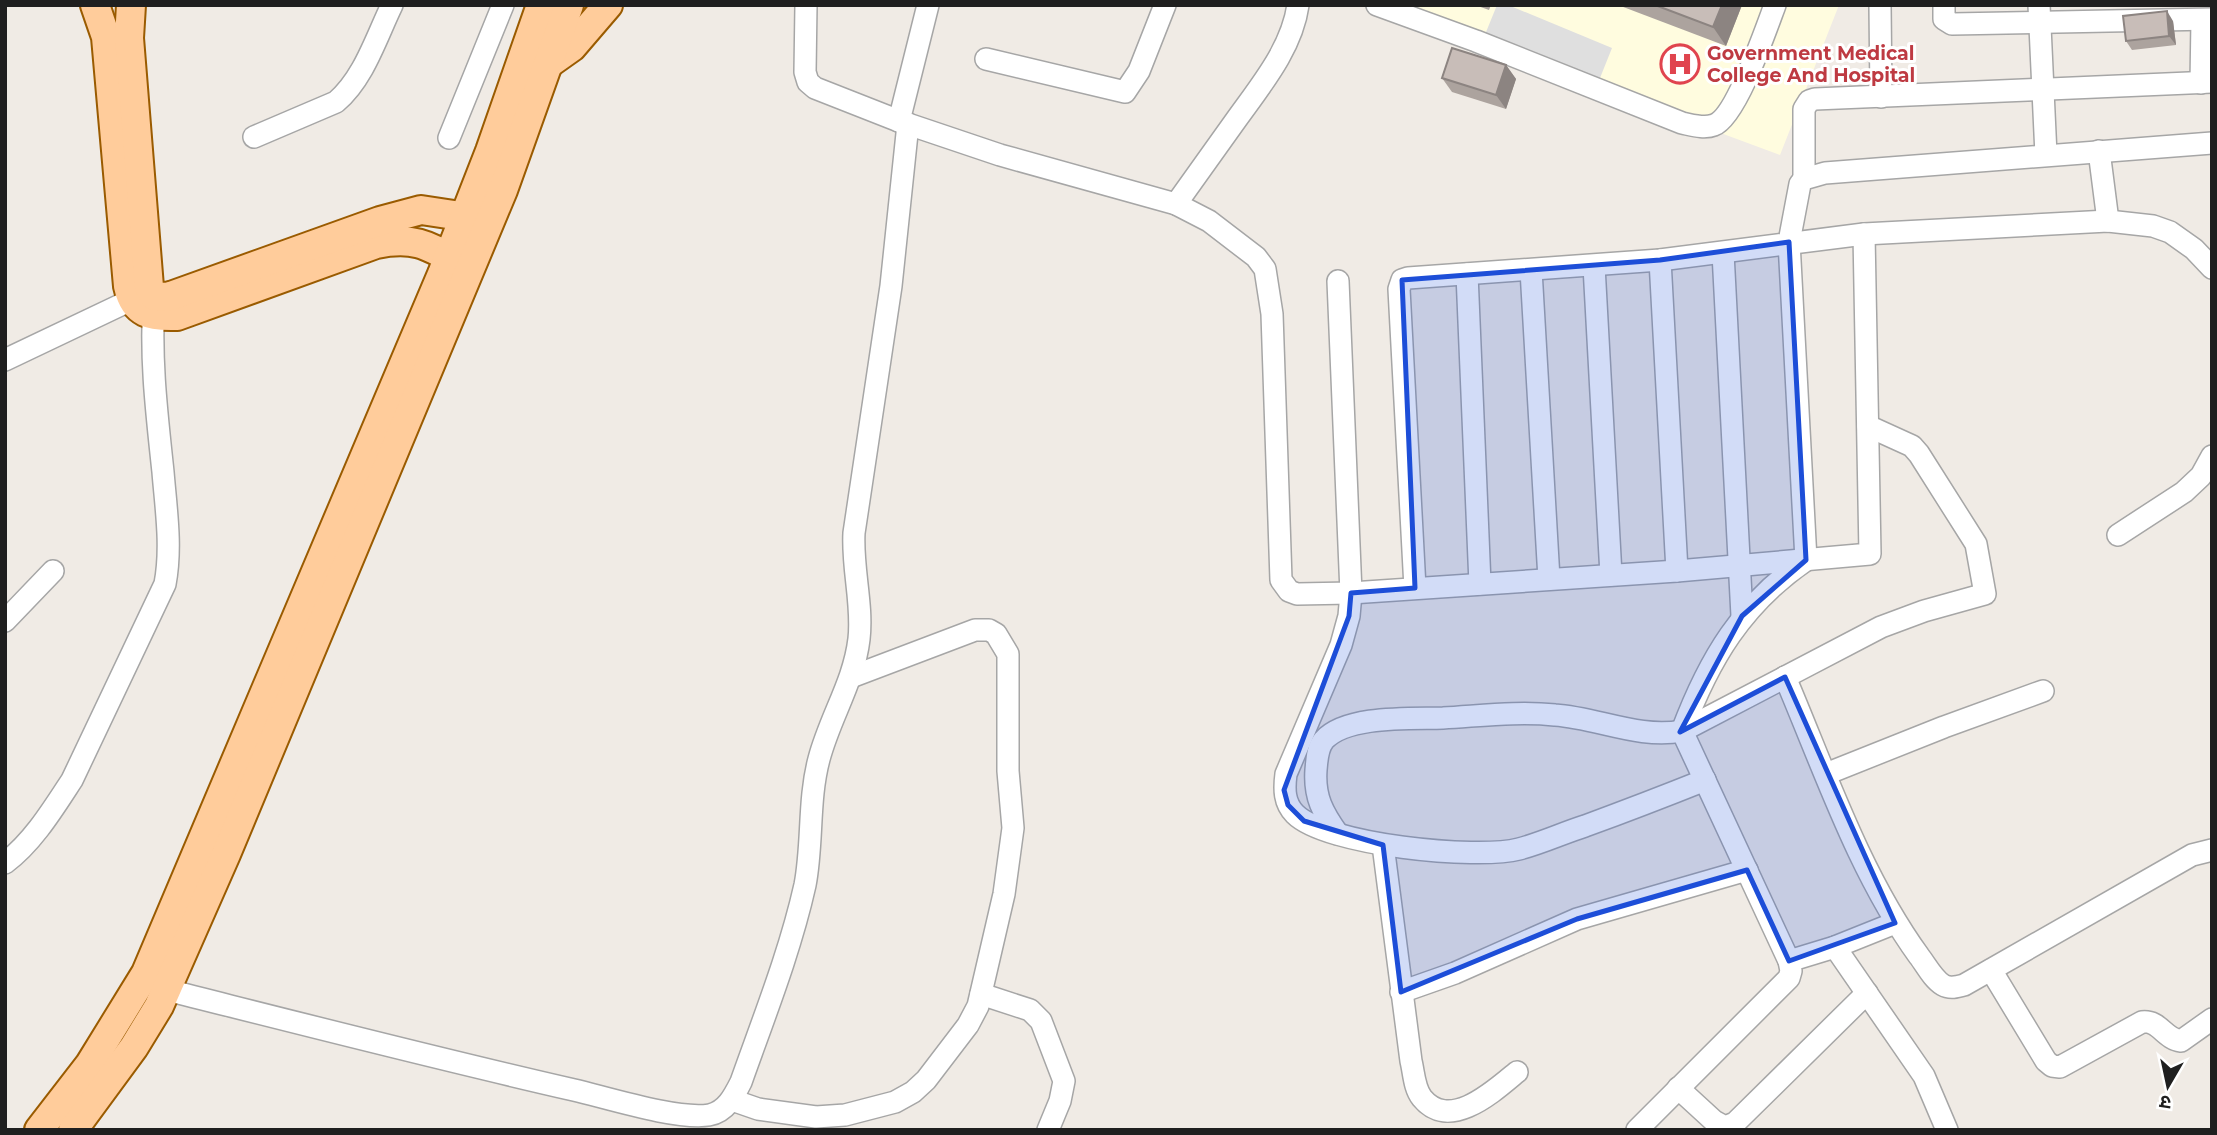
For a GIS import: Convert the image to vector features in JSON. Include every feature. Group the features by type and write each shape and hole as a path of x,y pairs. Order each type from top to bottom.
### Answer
{"main road":[{"path":"95,5 106,37 128,286 177,316 376,244 400,240 430,247 458,262"},
{"path":"131,5 129,38 147,299"},
{"path":"474,224 541,5"},
{"path":"38,1130 90,1064 146,973 187,881 350,488 550,64 569,5"},
{"path":"517,77 550,64 572,47 592,16 608,5"},
{"path":"147,299 168,297 421,210 441,211 474,224"},
{"path":"73,1130 134,1047 167,990 423,384 458,262"}],"street":[{"path":"254,137 336,102 344,95 363,67 392,5"},
{"path":"449,138 503,5"},
{"path":"806,5 804,63 808,82 816,89 1000,155 1176,204 1199,215 1240,244 1265,269 1272,314 1281,580 1289,591 1297,594 1351,593 1867,556 1871,551 1864,233"},
{"path":"167,990 481,1069 676,1114 710,1115 732,1100 741,1082 794,928 807,872 814,780 827,733 857,657 861,617 854,560 854,533 891,286 903,122 928,5"},
{"path":"986,59 1125,92 1139,71 1165,5"},
{"path":"1176,204 1280,54 1293,29 1298,5"},
{"path":"1377,5 1697,127 1713,126 1728,113 1746,78 1775,5"},
{"path":"1880,5 1881,97"},
{"path":"1805,560 1789,242 1797,190 1804,178 1806,104 1815,99 2206,82 2207,20 2146,13 2040,13 1952,24 1944,19 1944,5"},
{"path":"2040,13 2046,155"},
{"path":"1804,178 1825,173 2212,143"},
{"path":"2099,151 2108,221"},
{"path":"1415,588 1399,289 1402,280 1660,260 1864,233 2108,221 2153,226 2170,232 2194,249 2212,268"},
{"path":"1723,253 1742,616"},
{"path":"1660,260 1677,571"},
{"path":"1594,266 1611,575"},
{"path":"1531,270 1549,579"},
{"path":"1467,274 1480,584"},
{"path":"1338,281 1351,593 1345,631 1286,774 1284,790 1288,805 1296,815 1338,834 1383,845 1496,853 1519,849 1642,806 1705,780"},
{"path":"5,360 147,299 169,537 166,584 72,780 38,829 5,863"},
{"path":"1338,834 1323,814 1317,800 1316,776 1320,747 1325,739 1340,728 1369,721 1522,713 1585,718 1644,733 1665,734 1682,731 1881,627 1924,611 1985,594 1976,544 1919,454 1912,446 1868,426"},
{"path":"2118,535 2184,492 2201,475 2212,456"},
{"path":"1637,1130 1789,978 1790,961 1682,731 1702,684 1742,616 1772,585 1805,560"},
{"path":"5,621 53,571"},
{"path":"732,1100 758,1110 816,1117 845,1115 895,1102 913,1092 926,1080 950,1051 968,1025 981,994 1004,894 1013,837 1008,771 1008,653 996,634 989,630 975,630 851,677"},
{"path":"1785,677 1859,852 1895,923 1943,985 1953,988 1964,985 2192,855 2212,850"},
{"path":"1826,774 2043,691"},
{"path":"1383,845 1401,992 1416,1086 1422,1097 1430,1104 1450,1111 1472,1105 1517,1072"},
{"path":"1401,992 1455,973 1577,919 1747,870"},
{"path":"1790,961 1835,947 1895,923"},
{"path":"1835,947 1924,1076 1947,1130"},
{"path":"1991,970 2046,1061 2052,1066 2060,1066 2142,1022 2150,1021 2173,1040 2180,1041 2212,1019"},
{"path":"1678,1088 1714,1121 1726,1127 1735,1123 1867,993"},
{"path":"981,994 1030,1010 1041,1021 1064,1081 1060,1101 1048,1130"}],"highlighted area":[{"path":"1789,242 1806,560 1742,616 1680,732 1785,677 1895,923 1789,961 1747,870 1577,919 1401,992 1383,845 1304,821 1288,805 1284,790 1349,616 1351,593 1415,588 1402,280 1660,260"}],"shaded area":[{"name":"Government Medical College And Hospital","path":"1399,5 1839,5 1780,155"},
{"path":"1497,5 1508,5 1612,48 1598,83 1484,37"}],"building":[{"path":"1655,5 1722,5 1713,27"},
{"path":"2167,11 2169,36 2126,41 2123,16"},
{"path":"1452,48 1506,65 1496,95 1442,78"}],"place":[{"name":"Government Medical College And Hospital","path":"1680,64"}]}
